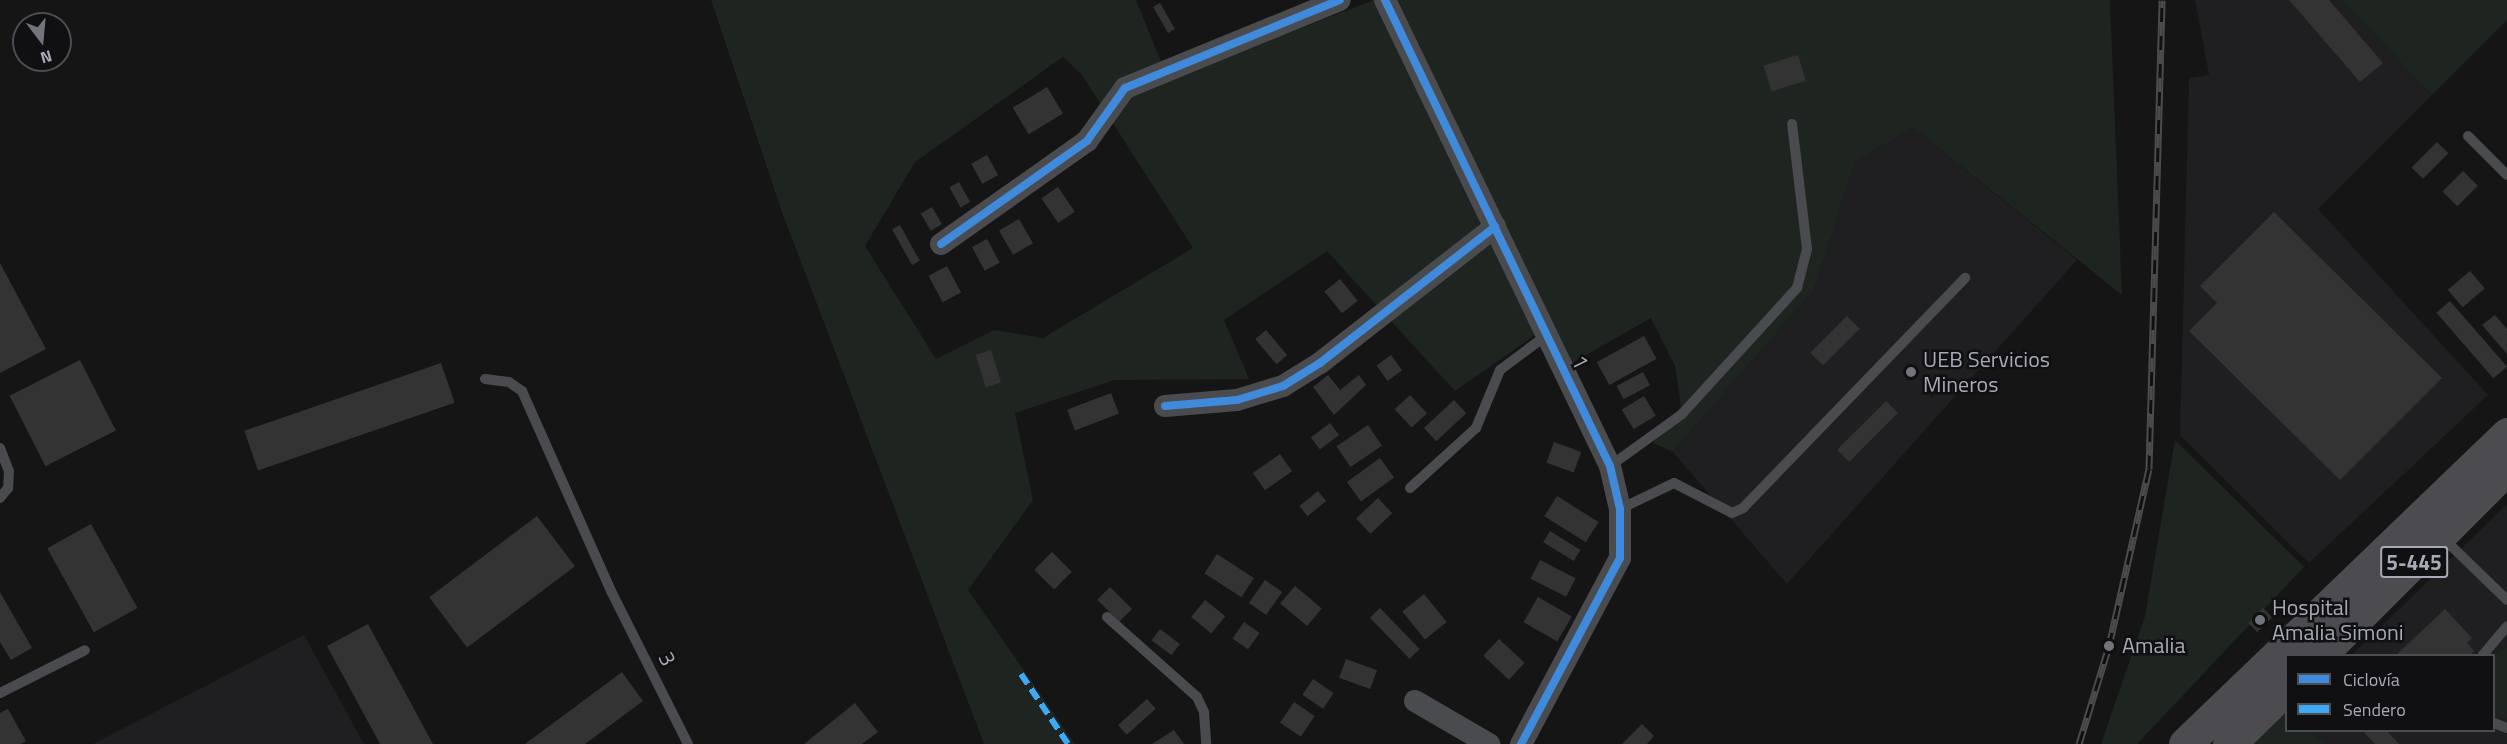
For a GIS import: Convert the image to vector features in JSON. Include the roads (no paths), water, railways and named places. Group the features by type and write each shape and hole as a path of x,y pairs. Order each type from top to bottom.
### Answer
{"highway":[{"name":"5-445","path":"2321,654 2507,434"},
{"name":"5-445","path":"2287,654 2431,526 2507,468"},
{"name":"5-445","path":"2186,744 2285,656"},
{"path":"2229,744 2285,689"}],"street":[{"path":"941,243 1087,141 1125,88 1340,0"},
{"name":"1","path":"1385,0 1610,466 1620,509 1620,558 1521,744"},
{"path":"1165,406 1237,400 1283,386 1320,363 1495,227"},
{"path":"1415,701 1489,744"}],"lane":[{"path":"1610,466 1682,414 1797,288 1807,249 1792,124"},
{"path":"2469,136 2507,175"},
{"path":"1620,509 1674,483 1732,513 1743,508 1965,278"},
{"path":"1410,488 1476,428 1500,370 1547,335"},
{"name":"3","path":"485,379 509,382 522,391 610,591 688,744"},
{"path":"0,448 9,471 8,488 0,498"},
{"path":"2431,526 2507,600"},
{"path":"1107,617 1197,697 1204,712 1206,744"},
{"path":"2484,654 2507,626"},
{"path":"0,693 84,650"}],"railway":[{"path":"2079,744 2109,646 2149,469 2162,0"}],"place":[{"name":"UEB Servicios Mineros","path":"1911,372"},
{"name":"Hospital Amalia Simoni","path":"2260,620"},
{"name":"Amalia","path":"2109,646"}]}
